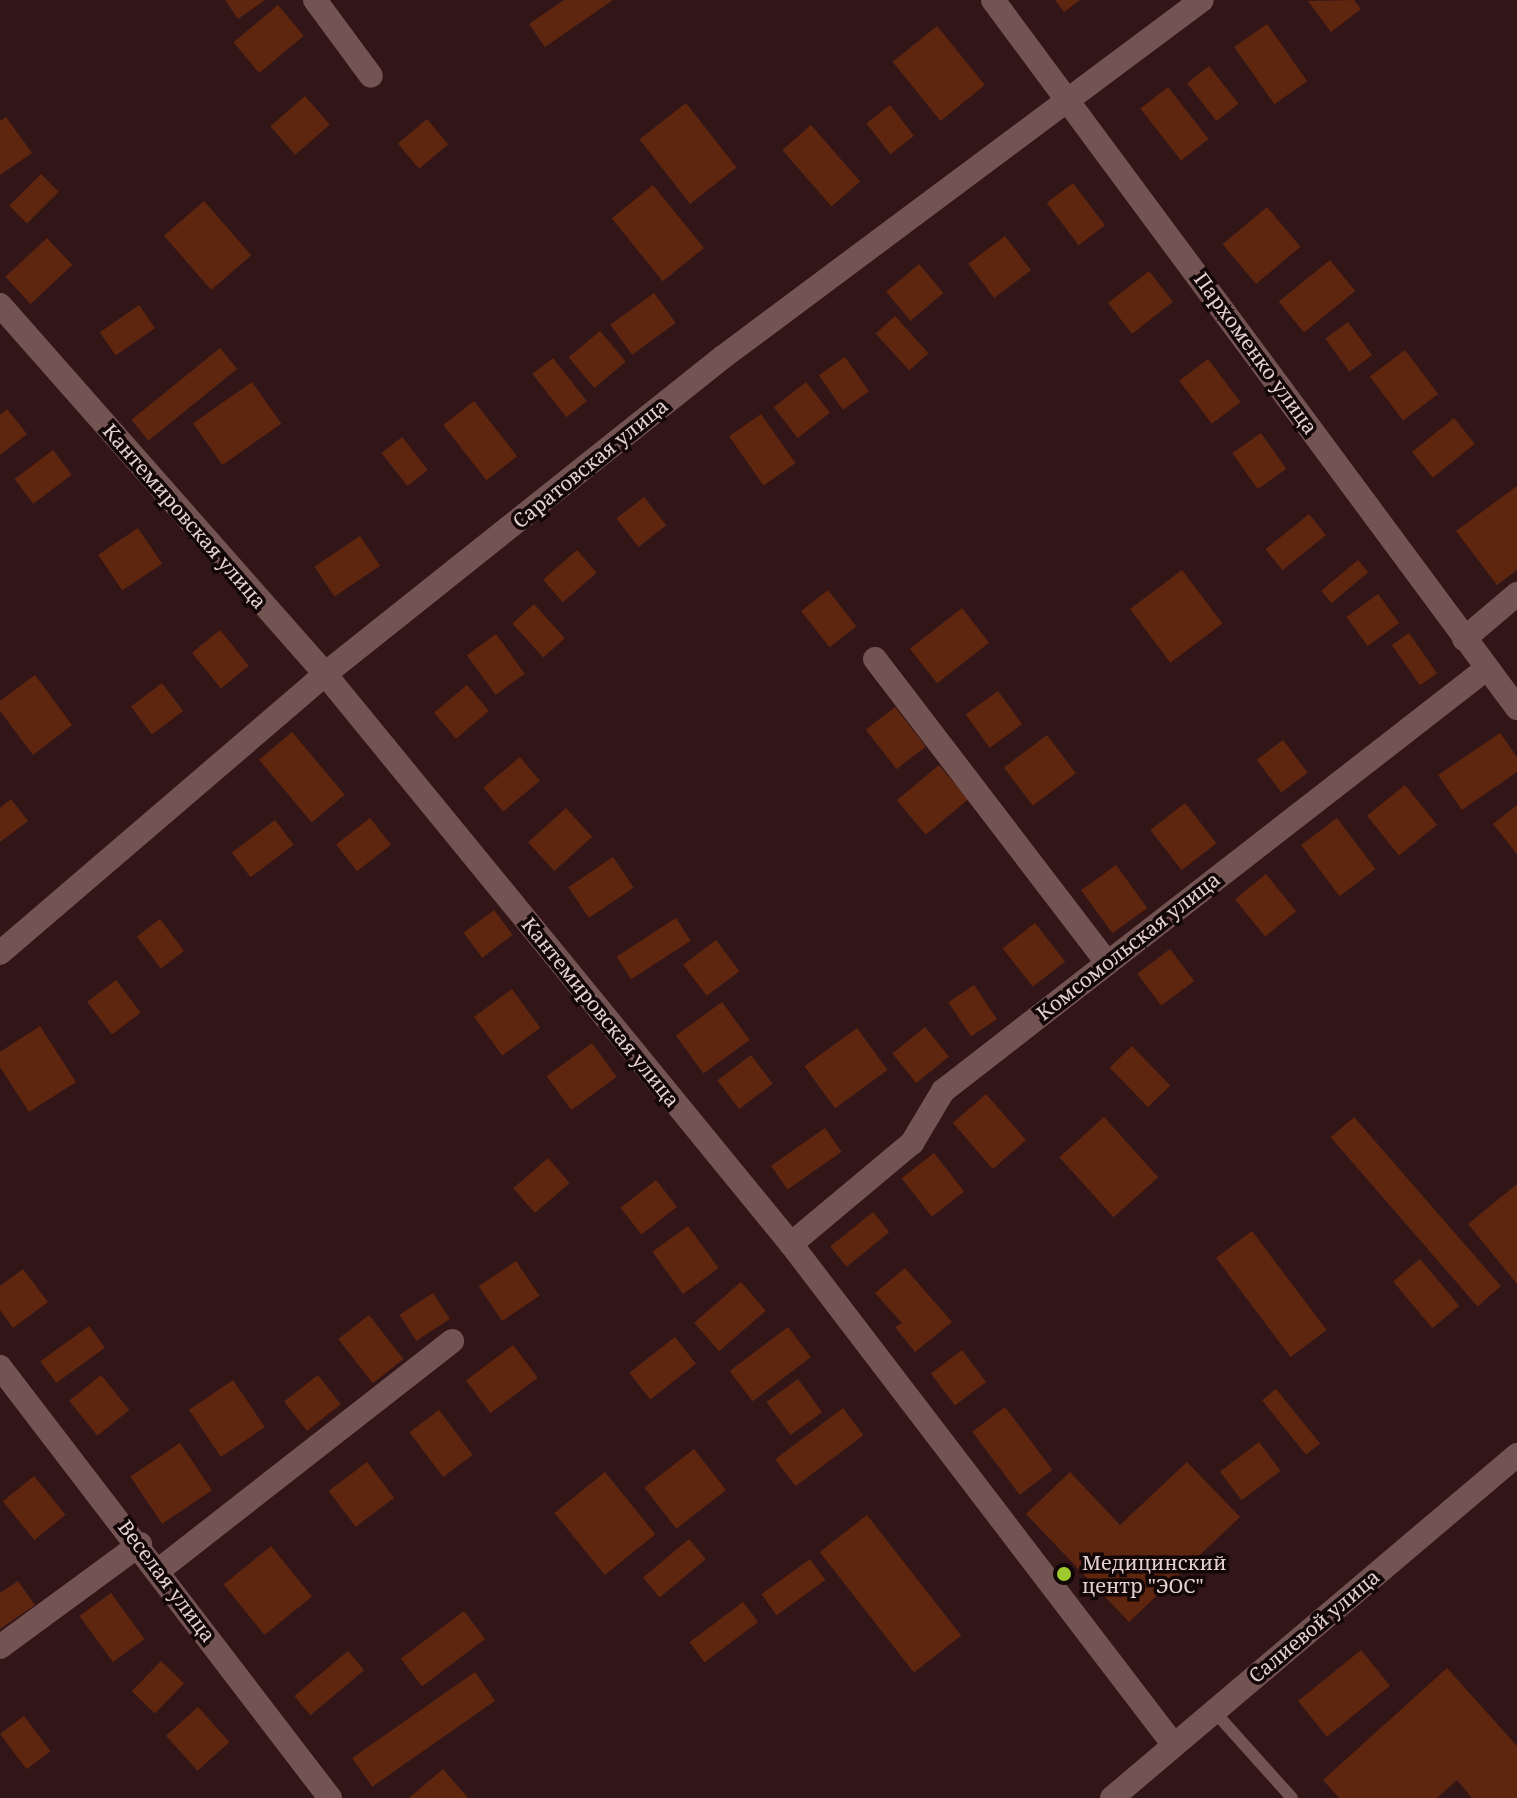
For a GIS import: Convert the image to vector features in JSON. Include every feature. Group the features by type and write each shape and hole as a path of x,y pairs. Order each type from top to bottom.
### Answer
{"street":[{"path":"315,0 371,76"},
{"name":"Пархоменко улица","path":"993,0 1071,99 1517,708"},
{"name":"Саратовская улица","path":"0,953 325,674 723,357 1202,0"},
{"name":"Кантемировская улица","path":"2,310 325,674 791,1244 1173,1744"},
{"path":"1464,639 1517,594"},
{"path":"875,659 1107,962"},
{"name":"Комсомольская улица","path":"791,1244 912,1143 943,1091 1486,669"},
{"path":"159,1570 452,1341"},
{"name":"Веселая улица","path":"0,1367 140,1544 330,1798"},
{"name":"Салиевой улица","path":"1112,1798 1517,1455"},
{"path":"0,1647 140,1544"}],"lane":[{"path":"1213,1710 1292,1798"}],"building":[{"path":"225,0 265,0 238,19"},
{"path":"564,0 613,0 545,47 529,24"},
{"path":"1055,0 1080,0 1064,12"},
{"path":"1354,0 1361,9 1331,32 1308,1"},
{"path":"278,5 304,36 259,73 234,42"},
{"path":"1267,24 1307,81 1274,104 1234,47"},
{"path":"937,26 985,85 941,121 893,62"},
{"path":"1209,66 1239,104 1216,121 1187,83"},
{"path":"1168,87 1209,139 1181,161 1140,109"},
{"path":"305,96 330,125 295,155 270,126"},
{"path":"686,103 736,168 690,204 640,139"},
{"path":"890,105 914,136 890,154 866,123"},
{"path":"6,117 32,153 0,175 0,121"},
{"path":"427,119 448,144 419,169 398,143"},
{"path":"811,125 860,182 832,207 782,150"},
{"path":"41,174 59,192 27,223 9,206"},
{"path":"1073,183 1105,225 1079,245 1047,203"},
{"path":"653,185 704,248 663,281 612,218"},
{"path":"204,201 251,255 211,290 164,236"},
{"path":"1267,207 1300,247 1256,284 1223,244"},
{"path":"1005,236 1031,270 994,298 968,264"},
{"path":"47,238 72,265 31,304 5,277"},
{"path":"1330,260 1355,291 1304,333 1279,302"},
{"path":"919,264 943,293 910,321 886,292"},
{"path":"1149,271 1173,302 1132,334 1108,303"},
{"path":"654,293 676,323 632,355 610,325"},
{"path":"139,305 155,328 116,355 100,333"},
{"path":"895,316 928,353 909,371 876,333"},
{"path":"1348,322 1372,355 1349,372 1325,338"},
{"path":"600,331 626,362 594,388 569,357"},
{"path":"220,348 237,369 148,441 131,420"},
{"path":"1405,350 1438,394 1403,420 1370,376"},
{"path":"845,357 869,391 843,410 819,375"},
{"path":"553,358 587,401 566,417 533,374"},
{"path":"1208,359 1240,402 1212,424 1179,381"},
{"path":"252,382 281,424 222,465 193,423"},
{"path":"806,382 830,413 798,438 774,407"},
{"path":"474,401 517,456 486,480 443,425"},
{"path":"7,409 27,434 0,455 0,415"},
{"path":"761,414 795,463 763,486 729,436"},
{"path":"1454,418 1475,444 1433,478 1412,452"},
{"path":"1261,433 1286,469 1258,489 1232,453"},
{"path":"402,437 428,470 407,486 382,453"},
{"path":"53,450 72,475 33,504 15,479"},
{"path":"1517,486 1517,570 1497,585 1456,531"},
{"path":"644,497 666,525 639,547 616,519"},
{"path":"1309,514 1326,535 1282,570 1265,549"},
{"path":"138,528 162,564 122,590 98,555"},
{"path":"360,536 380,566 335,597 314,567"},
{"path":"577,550 597,573 563,602 543,580"},
{"path":"1358,560 1368,572 1332,603 1321,591"},
{"path":"1182,570 1222,624 1170,663 1130,609"},
{"path":"828,590 856,626 830,647 801,611"},
{"path":"1378,594 1399,623 1368,646 1346,617"},
{"path":"534,604 565,638 543,658 512,623"},
{"path":"962,608 989,643 937,683 910,649"},
{"path":"220,630 249,666 221,688 192,653"},
{"path":"1409,633 1437,673 1420,685 1392,645"},
{"path":"496,634 525,674 496,695 467,655"},
{"path":"35,675 72,725 33,755 0,711 0,701"},
{"path":"162,683 183,711 152,734 131,706"},
{"path":"467,685 489,711 456,739 434,713"},
{"path":"998,691 1022,724 990,748 966,715"},
{"path":"895,707 926,746 897,769 866,730"},
{"path":"292,732 345,795 312,822 259,760"},
{"path":"1500,733 1517,757 1517,772 1462,810 1438,775"},
{"path":"1047,735 1076,773 1033,806 1004,767"},
{"path":"1283,740 1308,773 1281,793 1257,760"},
{"path":"520,757 540,781 503,812 483,788"},
{"path":"939,765 968,799 926,835 897,800"},
{"path":"1405,785 1437,825 1399,855 1367,816"},
{"path":"11,799 28,821 0,842 0,808"},
{"path":"1185,803 1216,843 1182,870 1150,830"},
{"path":"1517,805 1517,854 1493,824"},
{"path":"566,808 592,837 554,871 528,842"},
{"path":"370,818 391,845 357,871 336,844"},
{"path":"1337,818 1376,869 1340,896 1301,845"},
{"path":"275,820 294,845 251,877 232,852"},
{"path":"613,857 634,888 589,918 568,887"},
{"path":"1116,865 1147,908 1112,933 1081,890"},
{"path":"1266,874 1296,911 1265,936 1235,899"},
{"path":"494,910 513,935 482,958 464,933"},
{"path":"676,918 691,941 631,979 616,957"},
{"path":"160,919 184,951 161,968 137,936"},
{"path":"1035,923 1065,962 1033,987 1003,948"},
{"path":"716,940 739,971 707,996 683,965"},
{"path":"1170,949 1194,981 1161,1006 1137,974"},
{"path":"116,980 141,1013 112,1034 87,1002"},
{"path":"974,985 997,1019 971,1036 948,1002"},
{"path":"512,989 540,1028 502,1055 474,1017"},
{"path":"722,1002 750,1040 704,1074 676,1036"},
{"path":"40,1026 76,1082 29,1112 0,1067 0,1052"},
{"path":"925,1027 949,1057 916,1083 892,1053"},
{"path":"857,1028 888,1070 835,1108 804,1066"},
{"path":"592,1043 617,1077 571,1110 547,1076"},
{"path":"1132,1046 1170,1086 1148,1107 1110,1068"},
{"path":"751,1055 773,1084 739,1109 717,1080"},
{"path":"986,1094 1026,1140 993,1169 953,1123"},
{"path":"1104,1117 1158,1177 1114,1217 1059,1157"},
{"path":"1354,1117 1501,1286 1478,1306 1331,1137"},
{"path":"825,1128 842,1152 788,1190 771,1166"},
{"path":"934,1153 964,1192 932,1217 902,1178"},
{"path":"548,1158 570,1183 535,1213 513,1188"},
{"path":"656,1180 677,1207 641,1234 621,1208"},
{"path":"1517,1184 1517,1284 1468,1224"},
{"path":"873,1212 889,1232 847,1267 830,1247"},
{"path":"688,1226 719,1268 683,1294 652,1252"},
{"path":"1252,1231 1327,1330 1291,1357 1216,1258"},
{"path":"1420,1259 1459,1306 1432,1328 1393,1281"},
{"path":"516,1261 539,1296 502,1321 479,1286"},
{"path":"905,1268 952,1322 915,1352 895,1327 902,1323 875,1293"},
{"path":"23,1269 48,1302 13,1328 0,1310 0,1286"},
{"path":"741,1282 766,1311 719,1351 694,1323"},
{"path":"433,1293 450,1319 416,1341 399,1315"},
{"path":"369,1315 403,1359 373,1383 338,1339"},
{"path":"89,1326 105,1348 56,1383 40,1361"},
{"path":"788,1327 811,1357 753,1401 730,1371"},
{"path":"675,1337 696,1364 650,1400 629,1373"},
{"path":"513,1345 538,1378 491,1413 466,1381"},
{"path":"962,1350 986,1382 955,1405 931,1373"},
{"path":"101,1375 129,1410 97,1436 69,1401"},
{"path":"318,1375 341,1404 307,1431 284,1401"},
{"path":"798,1379 822,1412 791,1435 766,1402"},
{"path":"233,1380 265,1427 221,1457 189,1410"},
{"path":"1276,1389 1320,1443 1306,1455 1262,1400"},
{"path":"1005,1407 1053,1470 1020,1495 972,1432"},
{"path":"843,1408 863,1435 796,1486 775,1459"},
{"path":"439,1410 473,1455 443,1477 409,1432"},
{"path":"1259,1442 1281,1471 1242,1500 1220,1471"},
{"path":"180,1443 212,1490 162,1524 130,1477"},
{"path":"694,1449 726,1490 676,1529 644,1488"},
{"path":"367,1462 394,1498 356,1527 329,1491"},
{"path":"1187,1462 1240,1517 1129,1622 1026,1514 1070,1472 1120,1525"},
{"path":"605,1472 655,1534 605,1575 554,1513"},
{"path":"34,1476 65,1515 34,1540 3,1501"},
{"path":"867,1515 961,1636 914,1673 820,1552"},
{"path":"689,1539 706,1559 660,1597 643,1578"},
{"path":"271,1546 312,1597 264,1635 224,1584"},
{"path":"810,1559 825,1580 777,1615 761,1594"},
{"path":"18,1581 35,1605 0,1629 0,1593"},
{"path":"111,1593 145,1639 113,1662 79,1616"},
{"path":"743,1602 758,1622 705,1662 689,1642"},
{"path":"464,1611 485,1639 422,1686 401,1659"},
{"path":"1361,1650 1390,1686 1327,1737 1298,1701"},
{"path":"348,1651 364,1670 310,1715 294,1696"},
{"path":"161,1661 184,1683 155,1713 132,1691"},
{"path":"1447,1668 1517,1746 1517,1798 1472,1798 1457,1780 1437,1798 1339,1798 1323,1780"},
{"path":"475,1672 495,1701 372,1787 352,1758"},
{"path":"198,1707 229,1742 197,1771 166,1736"},
{"path":"24,1716 50,1751 27,1769 0,1734"},
{"path":"443,1769 468,1798 409,1798"}],"place":[{"name":"Медицинский центр \"ЭОС\"","path":"1064,1574"}]}
